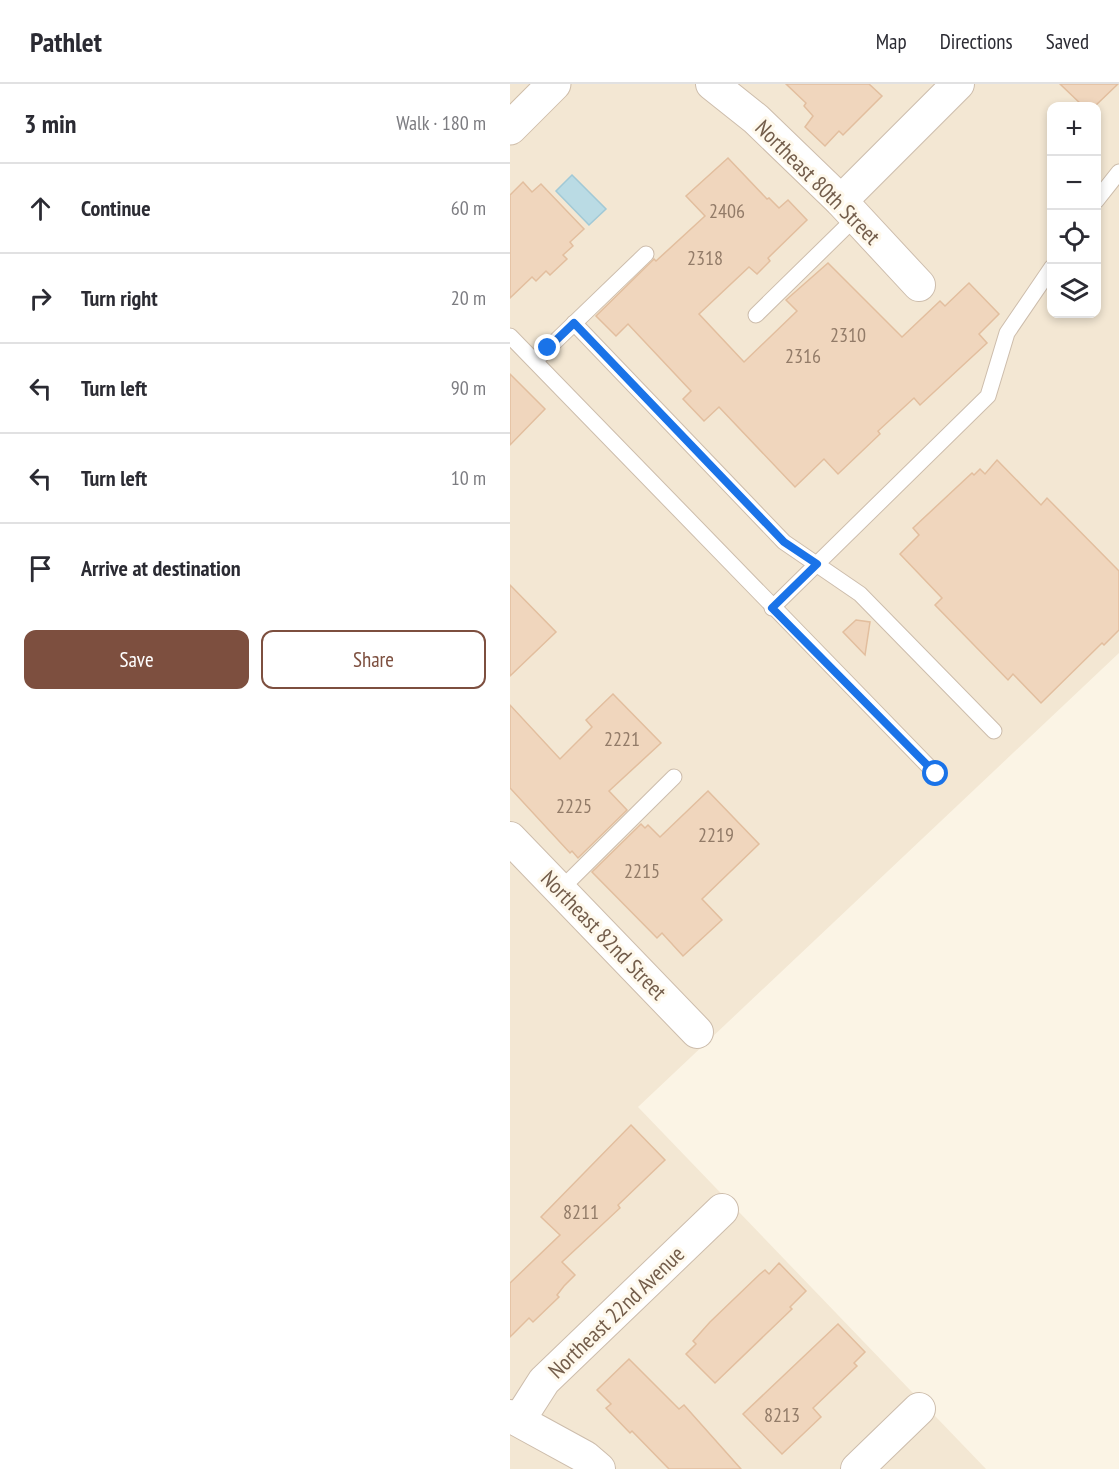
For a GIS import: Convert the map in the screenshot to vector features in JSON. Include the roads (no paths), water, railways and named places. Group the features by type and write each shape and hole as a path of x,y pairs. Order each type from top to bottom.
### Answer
{"street":[{"path":"510,128 554,84"},
{"name":"Northeast 80th Street","path":"712,84 756,119 849,209 920,285"},
{"path":"849,209 958,84"},
{"name":"Northeast 82nd Street","path":"510,838 697,1032"},
{"name":"Northeast 22nd Avenue","path":"514,1418 544,1382 722,1210"},
{"path":"857,1469 919,1409"},
{"path":"514,1418 585,1457 599,1469"}],"lane":[{"path":"1101,195 1119,172"},
{"path":"756,315 849,209"},
{"path":"535,362 646,254"},
{"path":"772,608 988,396 1007,333 1047,274"},
{"path":"574,323 784,542 860,594 994,731"},
{"path":"510,336 772,608 936,774"},
{"path":"560,890 674,777"}],"water":[{"path":"572,175 606,209 589,225 556,191"}]}
